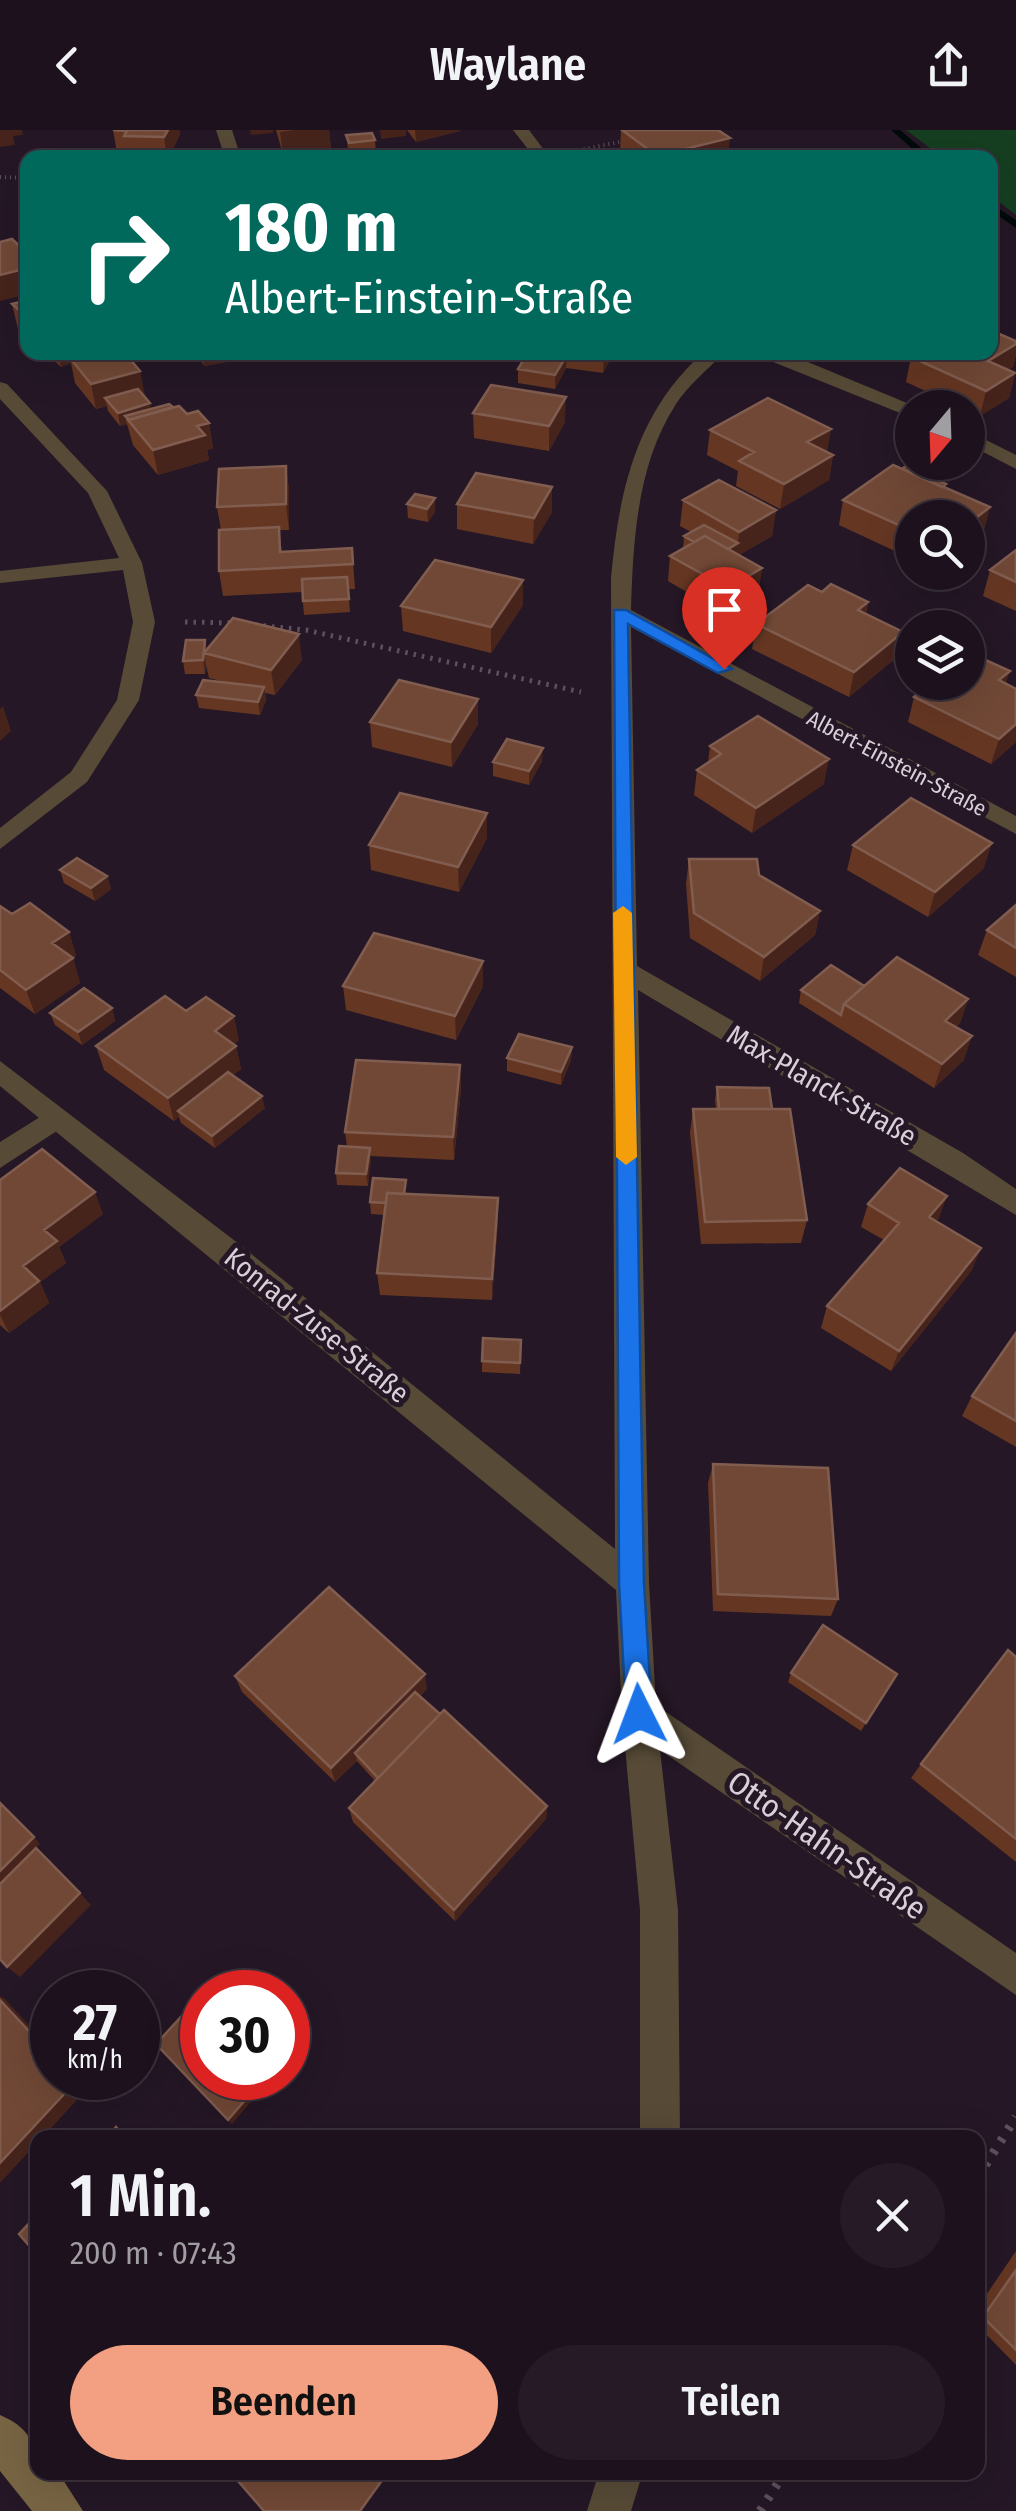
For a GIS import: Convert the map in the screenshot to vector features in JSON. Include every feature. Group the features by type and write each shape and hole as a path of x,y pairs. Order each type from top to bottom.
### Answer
{"main road":[{"path":"0,2437 30,2474"},
{"path":"35,2480 60,2511"}],"street":[{"path":"521,130 537,150"},
{"path":"660,2130 660,1910 639,1714 632,1583 620,613 626,534 646,446 672,392 706,360"},
{"path":"787,360 895,404"},
{"path":"0,388 97,490 132,563 144,622 128,700 80,777 0,841"},
{"path":"985,446 1016,463"},
{"path":"0,577 132,563"},
{"name":"Albert-Einstein-Straße","path":"620,613 1016,826"},
{"name":"Max-Planck-Straße","path":"624,970 937,1152 1016,1204"},
{"name":"Konrad-Zuse-Straße","path":"0,1071 229,1252 632,1583"},
{"path":"0,1158 56,1118"},
{"name":"Otto-Hahn-Straße","path":"639,1714 1016,1976"},
{"path":"609,2511 619,2480"}],"path":[{"path":"578,150 641,138"},
{"path":"144,622 240,623 306,630 575,690"},
{"path":"985,2166 1016,2118"},
{"path":"760,2511 780,2480"}],"green space":[{"path":"906,130 1016,130 1016,215 998,201 998,150 933,150"}],"building":[{"path":"113,130 168,130 164,137 124,136 127,131"},
{"path":"622,130 718,130 730,138 681,150 649,150"},
{"path":"372,133 375,140 349,143 346,135"},
{"path":"12,239 20,246 20,270 0,275 0,242"},
{"path":"998,333 1016,344 998,355"},
{"path":"72,360 131,360 140,371 91,384"},
{"path":"523,360 564,360 555,375 518,369"},
{"path":"918,360 990,360 1015,373 986,391"},
{"path":"491,385 566,397 549,426 473,413"},
{"path":"138,389 150,403 118,413 105,398"},
{"path":"768,398 831,429 807,442 833,455 784,484 739,461 754,452 710,430"},
{"path":"169,404 173,407 129,420 125,416"},
{"path":"179,406 187,414 198,411 209,423 197,426 205,435 153,450 128,420"},
{"path":"893,465 895,480 928,480 974,500 895,500 895,523 843,500"},
{"path":"286,466 286,504 217,507 219,469"},
{"path":"476,473 552,487 534,518 457,504"},
{"path":"719,480 776,510 739,532 683,500"},
{"path":"415,494 435,498 427,509 407,504"},
{"path":"704,525 738,543 728,549 705,536 694,542 684,536"},
{"path":"279,527 280,552 352,548 353,564 219,571 219,530"},
{"path":"705,536 762,568 728,588 670,556"},
{"path":"1016,550 1016,582 990,570"},
{"path":"435,560 523,580 491,627 401,606"},
{"path":"347,577 349,599 303,601 302,579"},
{"path":"831,584 868,602 858,610 895,628 895,639 854,672 756,624 808,585 822,592"},
{"path":"233,618 299,634 271,670 204,653"},
{"path":"186,640 205,640 203,660 183,661"},
{"path":"985,660 1010,671 999,680 1016,689 1016,724 999,739 920,700 985,700"},
{"path":"203,680 264,687 258,702 196,695"},
{"path":"399,680 478,699 451,742 370,722"},
{"path":"758,716 829,759 756,808 697,770 721,754 710,746"},
{"path":"507,739 543,748 529,771 493,762"},
{"path":"400,793 487,813 458,867 369,845"},
{"path":"911,798 992,843 935,892 853,845"},
{"path":"77,858 107,876 91,888 60,870"},
{"path":"689,859 757,859 759,875 820,911 764,957 694,913"},
{"path":"30,903 69,932 52,943 73,958 26,990 0,970 0,906 12,914"},
{"path":"1016,905 1016,948 987,930"},
{"path":"374,933 483,961 455,1016 343,986"},
{"path":"897,957 968,999 945,1021 972,1036 942,1064 844,1004"},
{"path":"831,965 864,986 844,1004 841,1015 801,990"},
{"path":"84,988 112,1008 78,1032 50,1013"},
{"path":"165,996 186,1011 206,997 234,1016 215,1031 236,1046 168,1098 96,1046"},
{"path":"519,1034 572,1047 561,1072 507,1058"},
{"path":"356,1060 460,1065 453,1137 345,1132"},
{"path":"228,1072 262,1096 212,1136 178,1111"},
{"path":"717,1087 769,1088 772,1109 719,1109"},
{"path":"693,1109 790,1109 807,1220 705,1222"},
{"path":"339,1146 370,1148 366,1174 336,1173"},
{"path":"42,1149 95,1192 44,1230 57,1241 23,1266 39,1281 0,1311 0,1180"},
{"path":"900,1168 947,1196 929,1217 981,1248 899,1351 827,1306 899,1223 868,1204"},
{"path":"373,1178 406,1180 404,1194 387,1193 386,1203 370,1202"},
{"path":"387,1193 498,1198 492,1279 377,1273"},
{"path":"1016,1333 1016,1421 972,1396"},
{"path":"483,1338 521,1340 520,1363 482,1361"},
{"path":"713,1464 828,1468 838,1599 718,1594"},
{"path":"329,1587 425,1674 331,1768 235,1676"},
{"path":"823,1625 897,1674 866,1723 791,1673"},
{"path":"1008,1650 1016,1657 1016,1839 921,1764"},
{"path":"415,1692 440,1714 378,1778 355,1753"},
{"path":"444,1710 547,1806 454,1910 349,1808"},
{"path":"0,1803 34,1837 0,1871"},
{"path":"36,1848 80,1893 7,1967 0,1959 0,1884"},
{"path":"0,2000 30,2032 30,2100 59,2100 0,2163"},
{"path":"180,2018 180,2069 160,2048 160,2040"},
{"path":"209,2100 245,2100 228,2120"},
{"path":"30,2222 30,2247 19,2234"},
{"path":"1016,2270 1016,2350 985,2319"},
{"path":"237,2480 382,2480 360,2511 264,2511"}],"waterway":[{"path":"895,130 919,150"},
{"path":"998,212 1016,225"}],"slow traffic":[{"path":"623,913 626,1157"}],"route":[{"path":"639,1714 632,1583 620,613 724,669"}]}
